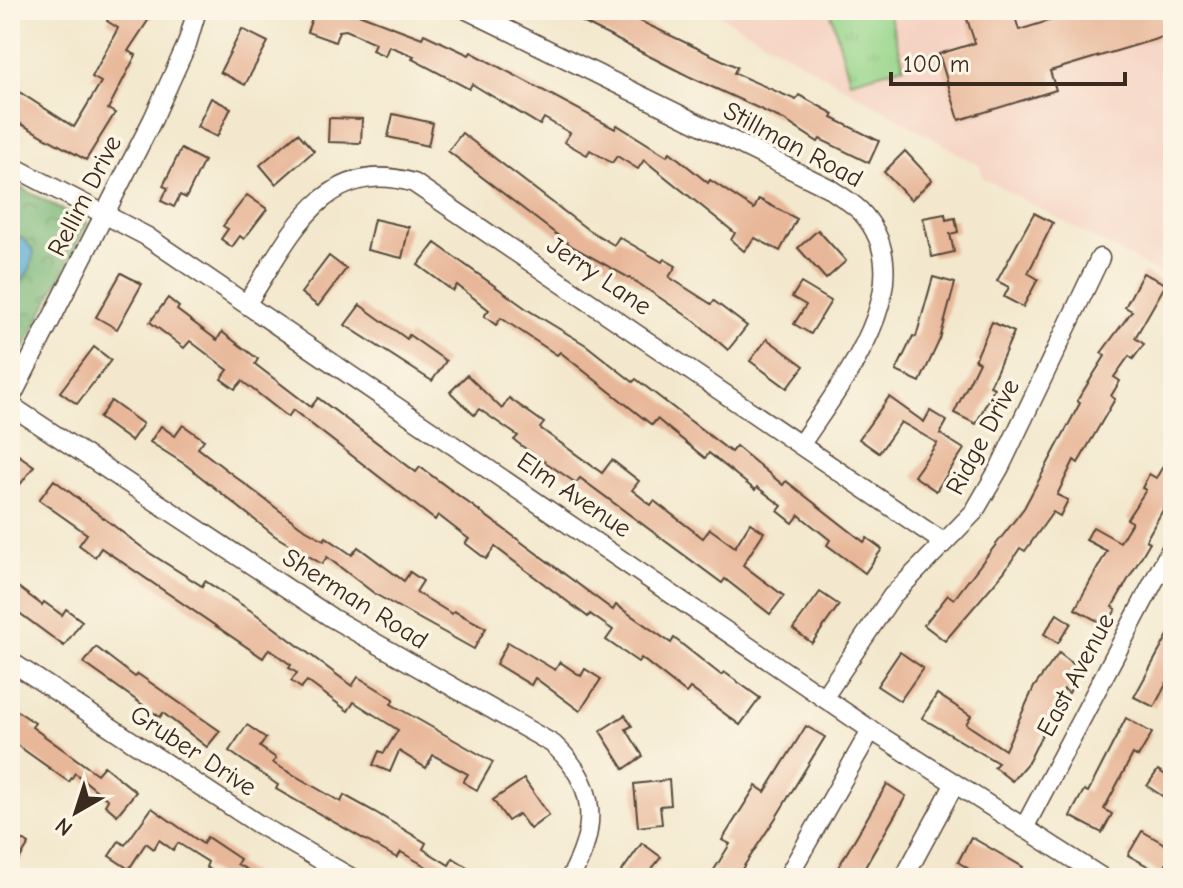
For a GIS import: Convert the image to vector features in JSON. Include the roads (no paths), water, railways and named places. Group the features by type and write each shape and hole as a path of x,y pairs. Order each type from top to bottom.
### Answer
{"street":[{"name":"Rellim Drive","path":"10,403 106,214 187,44 197,10"},
{"name":"Stillman Road","path":"467,10 829,188 862,211 883,250 885,279 880,308 847,373 801,444"},
{"name":"Elm Avenue","path":"10,165 106,214 247,303 871,730 1103,878"},
{"name":"Jerry Lane","path":"247,303 306,214 321,197 353,180 375,176 397,178 433,195 943,542"},
{"name":"Ridge Drive","path":"824,697 892,596 974,512 1000,467 1100,258"},
{"name":"Sherman Road","path":"10,403 332,618 553,744 580,774 588,803 587,841 570,878"},
{"name":"East Avenue","path":"1024,828 1173,545"},
{"name":"Gruber Drive","path":"10,661 258,824 352,878"},
{"path":"787,878 871,730"},
{"path":"904,878 954,785"}],"water":[{"path":"10,233 22,238 34,251 30,269 10,295"}]}
